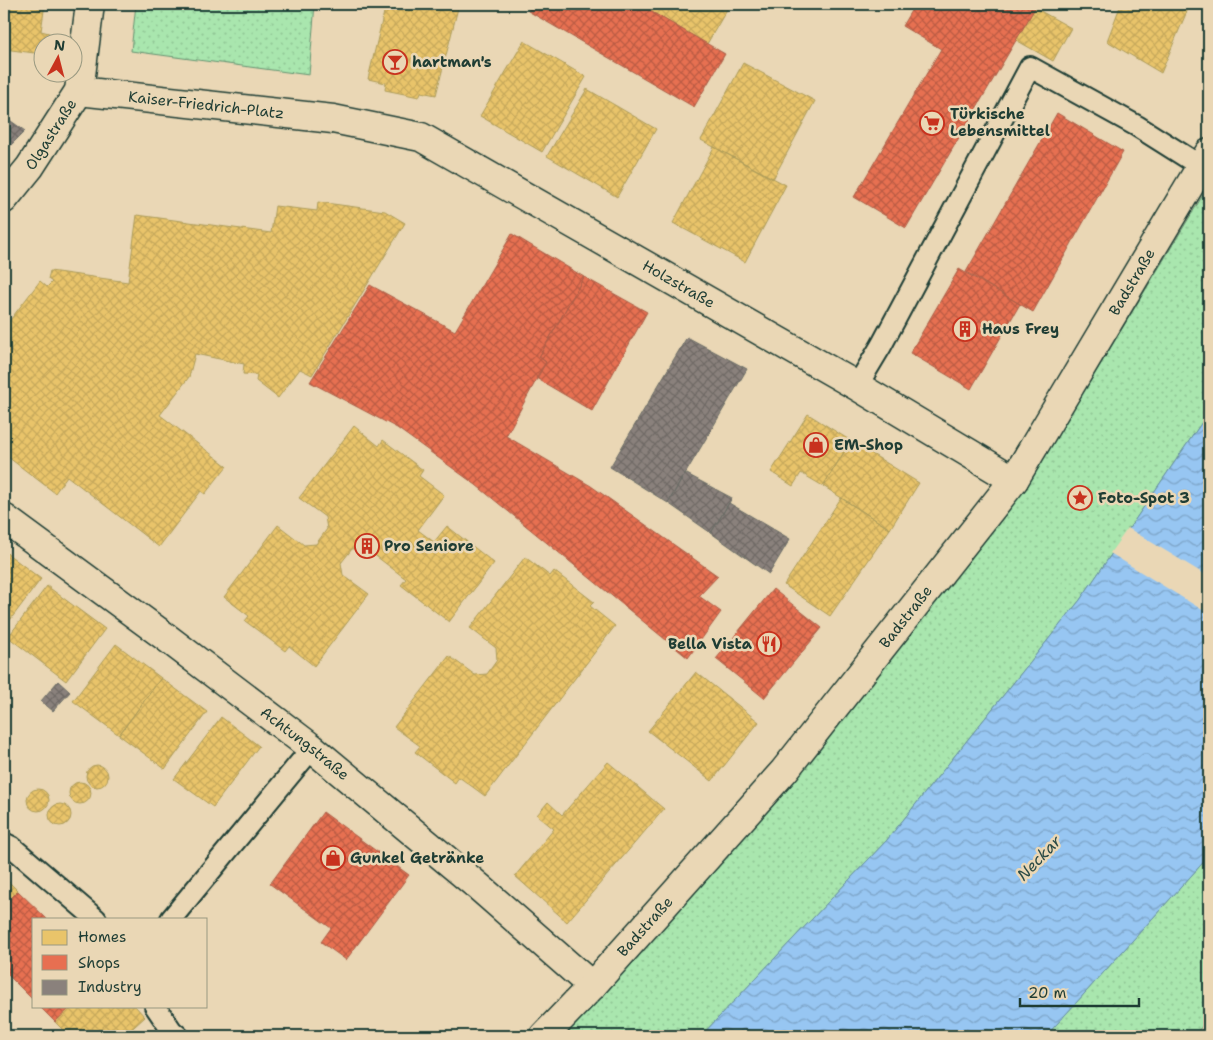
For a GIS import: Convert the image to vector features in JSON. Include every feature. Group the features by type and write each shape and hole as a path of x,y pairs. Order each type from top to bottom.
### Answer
{"street":[{"name":"Olgastraße","path":"4,199 30,167 79,92 90,4"},
{"name":"Kaiser-Friedrich-Platz","path":"79,92 332,119"},
{"name":"Holzstraße","path":"332,119 421,137 857,386 1014,480"},
{"name":"Badstraße","path":"544,1036 592,986 784,771 1014,480 1206,160"},
{"name":"Achtungstraße","path":"4,518 312,748 480,888 592,986"}],"lane":[{"path":"857,386 881,346 1030,67 1137,126 1206,160"},
{"path":"172,918 312,748"},
{"path":"4,843 12,847 95,918"},
{"path":"156,1008 172,1031 178,1036"}],"green space":[{"path":"136,4 315,4 309,75 131,51"},
{"path":"1209,185 1209,412 1080,600 887,840 701,1036 559,1036 923,614 1063,426"},
{"path":"1209,856 1209,1019 1193,1036 1046,1036"}],"water":[{"name":"Neckar","path":"1209,412 1209,856 1046,1036 701,1036 887,840 1080,600"}],"pier":[{"path":"1128,528 1209,577 1209,614 1110,553"}],"building: Homes":[{"path":"4,4 45,4 41,31 45,32 32,32 32,53 4,49"},
{"path":"386,4 459,4 436,95 421,92 419,97 385,90 386,83 368,79"},
{"path":"638,4 730,4 707,44"},
{"path":"1121,4 1190,4 1161,73 1107,41"},
{"path":"1035,8 1071,28 1053,61 1016,40"},
{"path":"524,41 586,77 542,152 480,116"},
{"path":"743,63 815,101 773,179 701,140"},
{"path":"587,89 656,129 617,197 547,156"},
{"path":"714,147 786,185 745,262 673,223"},
{"path":"318,202 385,211 405,223 312,375 300,369 278,398 256,381 257,375 243,374 244,364 195,354 189,377 160,415 227,466 205,494 201,491 159,547 67,476 55,493 4,454 4,328 40,281 47,287 52,282 48,279 50,271 128,282 137,215 271,233 275,206 317,211"},
{"path":"808,414 851,441 823,486 801,473 793,486 771,472"},
{"name":"Pro Seniore","path":"354,426 379,446 383,440 423,470 419,476 444,495 418,530 434,542 447,526 494,563 449,622 401,585 406,579 364,547 352,549 341,563 343,575 369,594 314,666 289,646 285,651 245,621 249,616 224,597 278,525 304,545 316,544 327,529 325,517 299,498"},
{"path":"851,441 919,483 890,529 823,486"},
{"path":"841,498 890,529 830,616 784,585"},
{"path":"4,551 41,579 4,628"},
{"name":"Pro Seniore","path":"525,557 550,576 554,571 594,602 590,606 615,626 485,796 459,777 455,783 415,752 420,746 394,727 449,656 475,675 487,674 497,660 496,648 470,628"},
{"path":"47,586 105,629 66,681 8,637"},
{"path":"116,644 161,678 119,735 73,701"},
{"path":"696,672 759,722 712,781 648,731"},
{"path":"161,678 207,712 165,769 119,735"},
{"path":"221,717 259,746 213,807 174,779"},
{"path":"608,762 664,809 567,922 515,876 554,829 537,815 548,802 562,815"},
{"path":"97,765 105,768 108,776 105,784 97,787 89,784 86,776 89,768"},
{"path":"80,782 88,785 91,793 88,801 80,804 72,801 69,793 72,785"},
{"path":"38,789 46,792 49,800 46,808 38,811 30,808 27,800 30,792"},
{"path":"60,804 68,807 71,815 68,823 60,826 52,823 49,815 52,807"},
{"path":"4,877 18,891 4,905"},
{"path":"70,1008 137,1008 145,1017 124,1036 69,1036 55,1022"}],"building: Shops":[{"path":"532,4 638,4 725,54 694,107 528,11"},
{"name":"Türkische Lebensmittel","path":"915,4 1028,4 1035,8 906,228 854,197 941,49 902,26"},
{"path":"1057,113 1123,152 1033,312 966,272"},
{"path":"512,234 584,277 539,357 546,362 506,436 591,486 718,576 699,596 721,612 688,658 476,485 397,428 310,382 370,285 455,331"},
{"name":"Haus Frey","path":"959,269 1020,304 971,389 910,353"},
{"path":"584,277 647,312 592,411 536,378 546,362 539,357"},
{"name":"Bella Vista","path":"773,589 822,628 764,698 716,659"},
{"path":"323,812 409,875 346,960 321,942 331,928 270,884"},
{"path":"18,891 46,918 32,918 32,999 4,971 4,905"},
{"path":"41,1008 70,1008 55,1022"}],"building: Industry":[{"path":"4,116 25,131 4,152"},
{"path":"687,337 747,369 668,503 610,467"},
{"path":"685,473 732,498 711,533 668,503"},
{"path":"729,503 790,539 769,574 711,533"},
{"path":"58,681 70,692 53,711 41,701"}],"place":[{"name":"hartman's","path":"395,62"},
{"name":"Türkische Lebensmittel","path":"932,123"},
{"name":"Haus Frey","path":"965,329"},
{"name":"EM-Shop","path":"816,445"},
{"name":"Foto-Spot 3","path":"1080,498"},
{"name":"Pro Seniore","path":"367,546"},
{"name":"Bella Vista","path":"769,644"},
{"name":"Gunkel Getränke","path":"333,858"}]}
